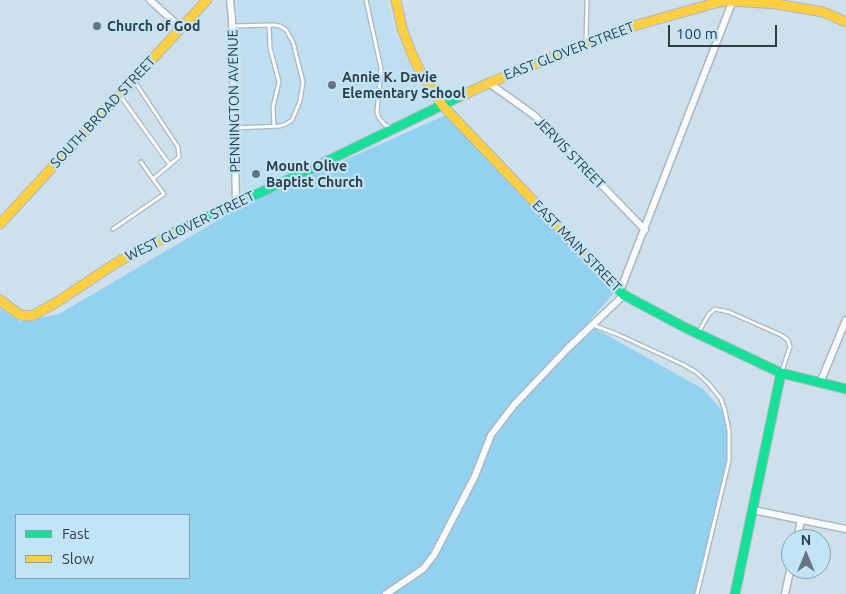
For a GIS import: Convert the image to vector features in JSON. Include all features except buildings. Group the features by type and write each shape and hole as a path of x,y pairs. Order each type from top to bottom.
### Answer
{"street":[{"path":"150,0 182,28"},
{"name":"SOUTH BROAD STREET","path":"0,224 207,0"},
{"name":"PENNINGTON AVENUE","path":"230,0 236,203"},
{"name":"EAST MAIN STREET","path":"396,0 402,28 415,61 442,106 622,293 697,333 781,372 846,389"},
{"path":"386,594 424,569 434,555 475,476 491,435 514,406 622,293 733,1"},
{"name":"EAST GLOVER STREET","path":"442,106 489,83 586,42 619,30 719,2 776,4 823,12 846,22"},
{"name":"JERVIS STREET","path":"489,83 535,116 645,230"},
{"name":"WEST GLOVER STREET","path":"0,300 20,315 32,316 57,302 116,263 180,229 442,106"},
{"path":"820,383 846,320"},
{"path":"735,594 781,372"},
{"path":"753,510 846,529"},
{"path":"799,529 801,520"},
{"path":"785,594 788,579"}],"lane":[{"path":"366,0 381,63 377,112 385,125 394,129"},
{"path":"586,42 587,0"},
{"path":"269,25 270,48 279,82 273,107 274,126"},
{"path":"232,26 280,26 290,34 303,82 300,101 292,120 286,124 274,126 234,128"},
{"path":"133,79 178,147 179,157 153,179"},
{"path":"119,94 170,166"},
{"path":"113,229 164,194 141,162"},
{"path":"697,333 709,314 715,309 729,312 781,335 788,340 790,347 781,372"},
{"path":"593,325 684,365 696,372 721,399 729,431 729,460 697,594"}],"shaded area":[{"name":"Annie K. Davie Elementary School","path":"237,0 387,0 399,42 414,73 432,97 433,107 243,194 241,59"},
{"path":"448,114 616,290 587,324 703,389 731,421 723,497 700,594 0,594 0,308 20,322 59,314 244,205"}],"traffic: fast":[{"path":"173,233 461,96"},
{"path":"587,257 624,295 684,327 781,373 846,389"},
{"path":"735,594 781,373"}],"traffic: slow":[{"path":"0,224 207,0"},
{"path":"396,0 402,28 411,52 419,69 443,106 587,257"},
{"path":"461,96 619,30 719,2 776,4 823,12 846,22"},
{"path":"0,300 20,315 32,316 57,302 116,263 173,233"}],"place":[{"name":"Church of God","path":"97,26"},
{"name":"Annie K. Davie Elementary School","path":"332,85"},
{"name":"Mount Olive Baptist Church","path":"256,174"}]}
